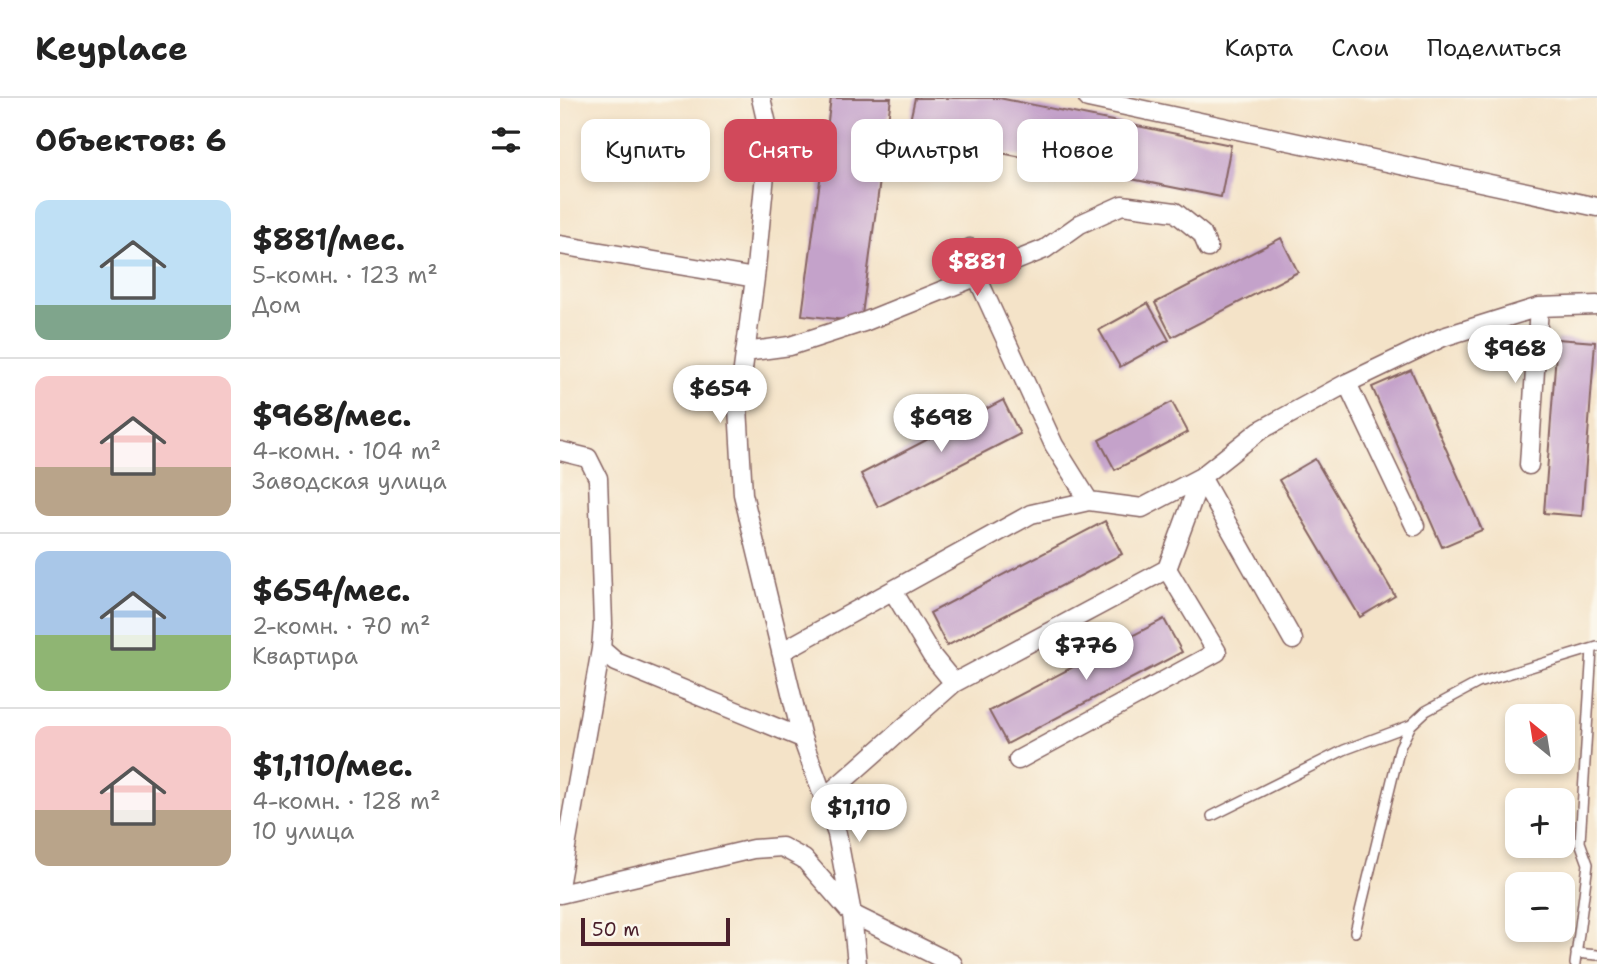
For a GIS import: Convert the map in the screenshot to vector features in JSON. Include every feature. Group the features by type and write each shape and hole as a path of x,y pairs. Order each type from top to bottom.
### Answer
{"street":[{"path":"761,98 769,133 755,278 738,407 743,494 802,738 837,834 852,914 857,964"},
{"path":"1088,98 1597,207"},
{"path":"745,352 790,346 864,323 1045,249 1080,224 1122,205 1175,212 1202,234 1208,248"},
{"path":"560,245 755,278"},
{"path":"970,248 977,277 1054,445 1089,501"},
{"path":"781,652 1031,514 1089,501 1142,508 1201,477 1259,431 1347,383 1443,337 1539,307 1597,305"},
{"path":"1529,465 1539,307"},
{"path":"1347,383 1415,526"},
{"path":"560,451 588,458 598,478 603,624 601,649 560,881"},
{"path":"824,798 954,683 1167,569 1201,477"},
{"path":"1201,477 1293,640"},
{"path":"1018,760 1217,652 1167,569"},
{"path":"893,590 932,656 954,683"},
{"path":"601,649 616,663 802,738"},
{"path":"560,894 753,849 782,846 804,859 852,914 953,964"}],"lane":[{"path":"1355,932 1400,747 1411,725 1426,711 1478,683 1595,648 1580,842 1588,864 1575,964"},
{"path":"1212,816 1344,750 1411,725"},
{"path":"1576,953 1597,955"}],"building":[{"path":"831,98 891,98 888,119 851,119 851,182 880,182 861,322 802,315 820,182 837,182 837,119 828,119"},
{"path":"915,98 999,98 1103,119 1017,119 1017,156 1003,153 1003,119 910,119"},
{"path":"1138,126 1231,145 1221,197 1138,180"},
{"path":"1281,238 1298,272 1172,337 1155,303"},
{"path":"1148,303 1169,340 1120,367 1099,330"},
{"path":"1557,339 1595,342 1582,516 1544,513"},
{"path":"1411,370 1482,530 1442,547 1372,387"},
{"path":"1003,400 1020,434 878,507 861,474"},
{"path":"1172,402 1188,432 1115,470 1099,440"},
{"path":"1315,459 1395,596 1360,617 1279,480"},
{"path":"1105,521 1122,554 947,646 930,613"},
{"path":"1164,619 1182,652 1007,744 989,711"}]}
